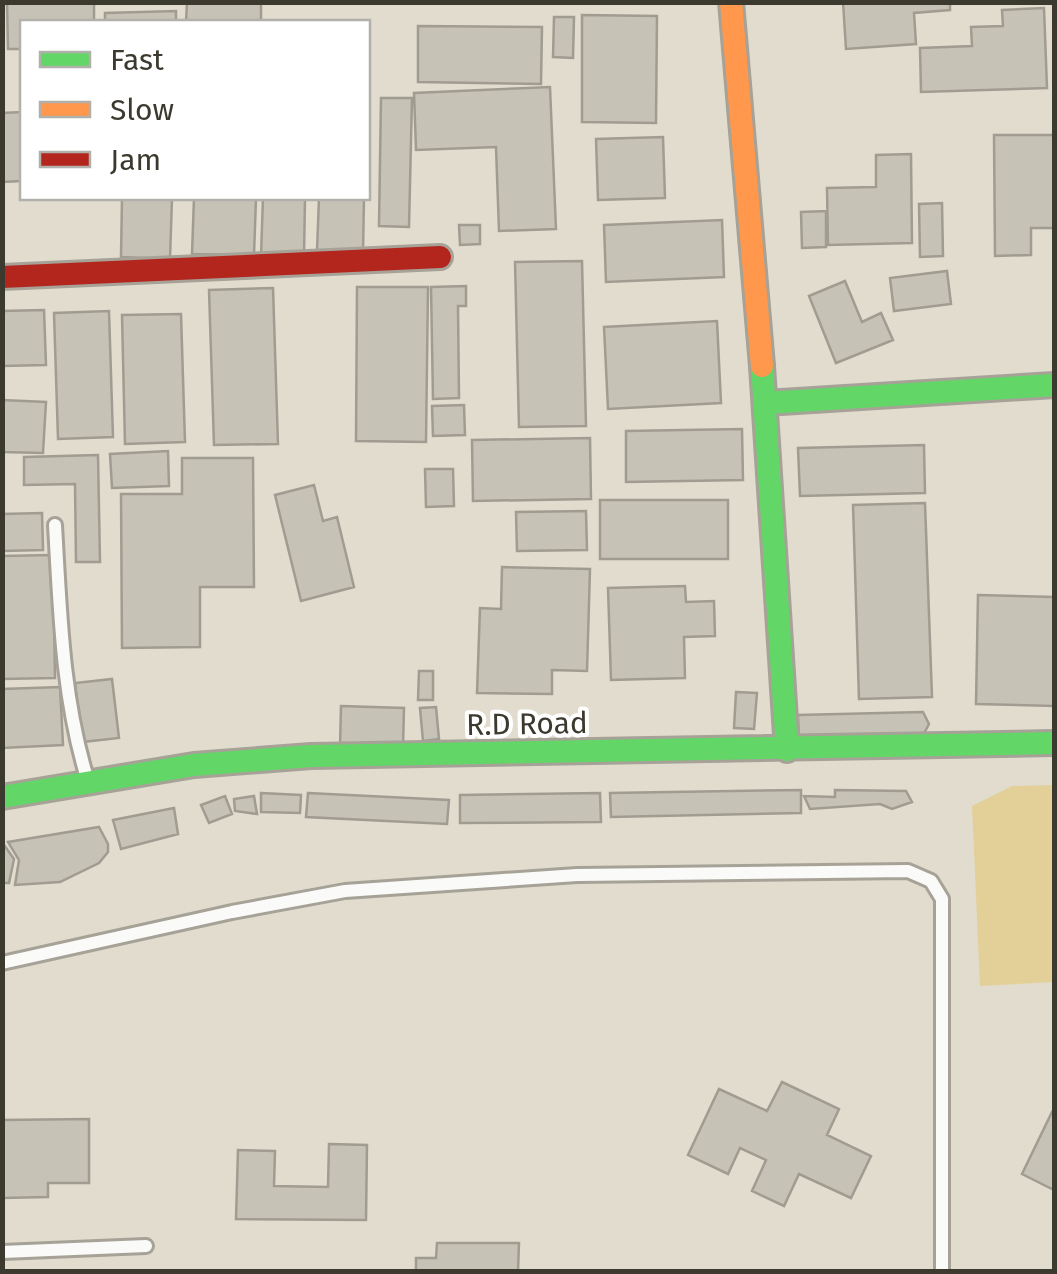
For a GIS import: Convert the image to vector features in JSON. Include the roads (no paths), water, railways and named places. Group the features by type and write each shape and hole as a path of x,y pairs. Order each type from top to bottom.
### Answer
{"street":[{"path":"731,2 765,402 787,750"},
{"path":"2,277 440,258"},
{"path":"765,402 1054,385"},
{"name":"R.D Road","path":"2,796 194,765 312,756 1054,743"}],"lane":[{"path":"55,524 68,693 88,783"},
{"path":"2,964 345,891 577,875 908,871 931,881 942,899 942,1272"},
{"path":"2,1252 146,1246"}]}
